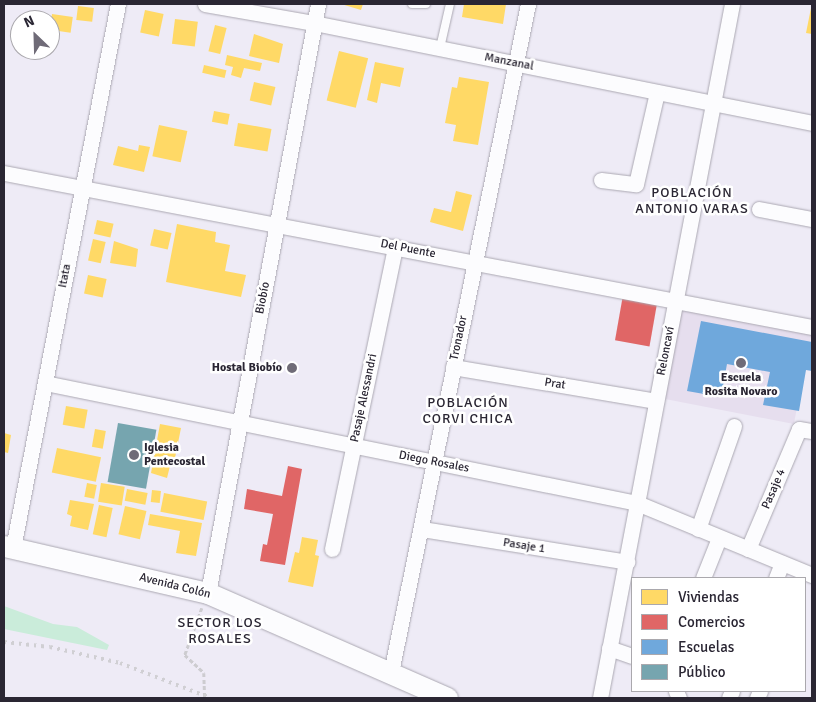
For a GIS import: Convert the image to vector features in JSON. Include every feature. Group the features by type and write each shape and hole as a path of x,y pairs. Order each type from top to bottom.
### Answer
{"main road":[{"name":"Avenida Colón","path":"8,547 208,593 447,698"}],"street":[{"name":"Itata","path":"8,547 44,383 118,4"},
{"name":"Manzanal","path":"205,4 314,23 812,123"},
{"name":"Biobío","path":"208,593 318,4"},
{"name":"Tronador","path":"391,672 422,529 453,367 528,4"},
{"name":"Reloncaví","path":"600,698 732,4"},
{"path":"601,180 636,184 657,92"},
{"name":"Del Puente","path":"4,173 812,326"},
{"path":"759,208 812,219"},
{"name":"Pasaje Alessandri","path":"332,549 395,247"},
{"name":"Prat","path":"453,367 656,401"},
{"name":"Diego Rosales","path":"44,383 637,503 809,574"},
{"path":"698,529 734,426"},
{"name":"Pasaje 4","path":"748,549 806,430"},
{"name":"Pasaje 1","path":"422,529 627,562"},
{"path":"703,577 719,538"},
{"path":"776,577 782,563"},
{"path":"609,648 631,656"}],"lane":[{"path":"412,4 426,4"},
{"path":"440,48 450,4"}],"path":[{"path":"205,698 204,672 185,655 208,593"}],"shaded area":[{"name":"Escuela Rosita Novaro","path":"680,302 812,328 794,424 661,398"}],"green space":[{"path":"4,606 53,624 77,627 109,645 107,650 4,629"}],"building: Viviendas":[{"path":"341,4 363,4 361,10"},
{"path":"464,4 506,4 503,24 462,17"},
{"path":"78,6 94,8 92,22 76,20"},
{"path":"812,8 812,34 806,33"},
{"path":"145,10 164,14 159,36 140,32"},
{"path":"60,15 73,17 71,33 60,31"},
{"path":"175,19 198,22 195,47 172,44"},
{"path":"215,25 227,28 220,54 208,51"},
{"path":"254,34 283,44 279,63 249,56"},
{"path":"339,51 368,58 356,108 327,100"},
{"path":"227,55 262,63 260,71 244,68 241,78 231,75 233,67 225,65"},
{"path":"375,62 404,68 400,87 381,83 377,103 367,100"},
{"path":"204,65 226,70 225,78 202,73"},
{"path":"459,77 489,82 478,145 453,141 456,125 445,123 452,87 457,88"},
{"path":"254,82 275,87 271,105 250,101"},
{"path":"214,111 230,114 228,125 212,122"},
{"path":"238,123 271,129 267,152 234,146"},
{"path":"159,125 187,131 181,162 152,156"},
{"path":"139,145 150,147 144,172 113,165 118,146 138,151"},
{"path":"456,191 472,195 463,231 430,222 434,208 451,212"},
{"path":"97,220 114,224 110,237 94,234"},
{"path":"177,224 216,232 215,242 230,245 225,271 246,275 241,297 166,282"},
{"path":"154,229 172,233 168,250 150,246"},
{"path":"93,239 106,242 101,263 88,260"},
{"path":"114,241 138,249 136,267 110,263"},
{"path":"88,275 107,279 103,298 84,294"},
{"path":"66,406 88,410 84,429 63,425"},
{"path":"160,424 181,428 174,463 171,462 167,478 151,473"},
{"path":"95,429 106,431 103,449 92,447"},
{"path":"4,433 11,435 8,453 4,452"},
{"path":"57,448 101,457 96,482 52,472"},
{"path":"87,483 97,485 94,499 84,497"},
{"path":"101,483 125,487 122,506 98,502"},
{"path":"127,489 148,493 145,505 125,501"},
{"path":"152,490 161,491 160,503 151,502"},
{"path":"164,493 207,501 204,520 160,512"},
{"path":"70,500 94,504 88,530 70,526 72,516 67,514"},
{"path":"99,505 113,508 106,537 93,534"},
{"path":"125,506 146,511 140,539 118,534"},
{"path":"150,514 202,523 196,556 176,553 180,531 148,525"},
{"path":"302,537 318,540 315,555 319,556 313,587 288,582 295,552 299,553"}],"building: Comercios":[{"path":"623,295 657,301 649,346 615,340"},
{"path":"288,466 302,469 285,565 260,561 263,544 267,545 273,514 244,509 247,489 282,496"}],"building: Escuelas":[{"path":"701,321 812,342 812,371 806,370 799,411 763,405 770,372 727,364 721,397 687,391"}],"building: Público":[{"path":"118,423 156,430 146,489 108,482"}],"railway":[{"path":"4,642 50,647 120,663 211,698"}],"place":[{"name":"Escuela Rosita Novaro","path":"741,363"},
{"name":"Hostal Biobío","path":"292,368"},
{"name":"Iglesia Pentecostal","path":"134,455"}],"district":[{"name":"POBLACIÓN ANTONIO VARAS","path":"692,202"},
{"name":"POBLACIÓN CORVI CHICA","path":"468,412"},
{"name":"SECTOR LOS ROSALES","path":"220,632"}]}
